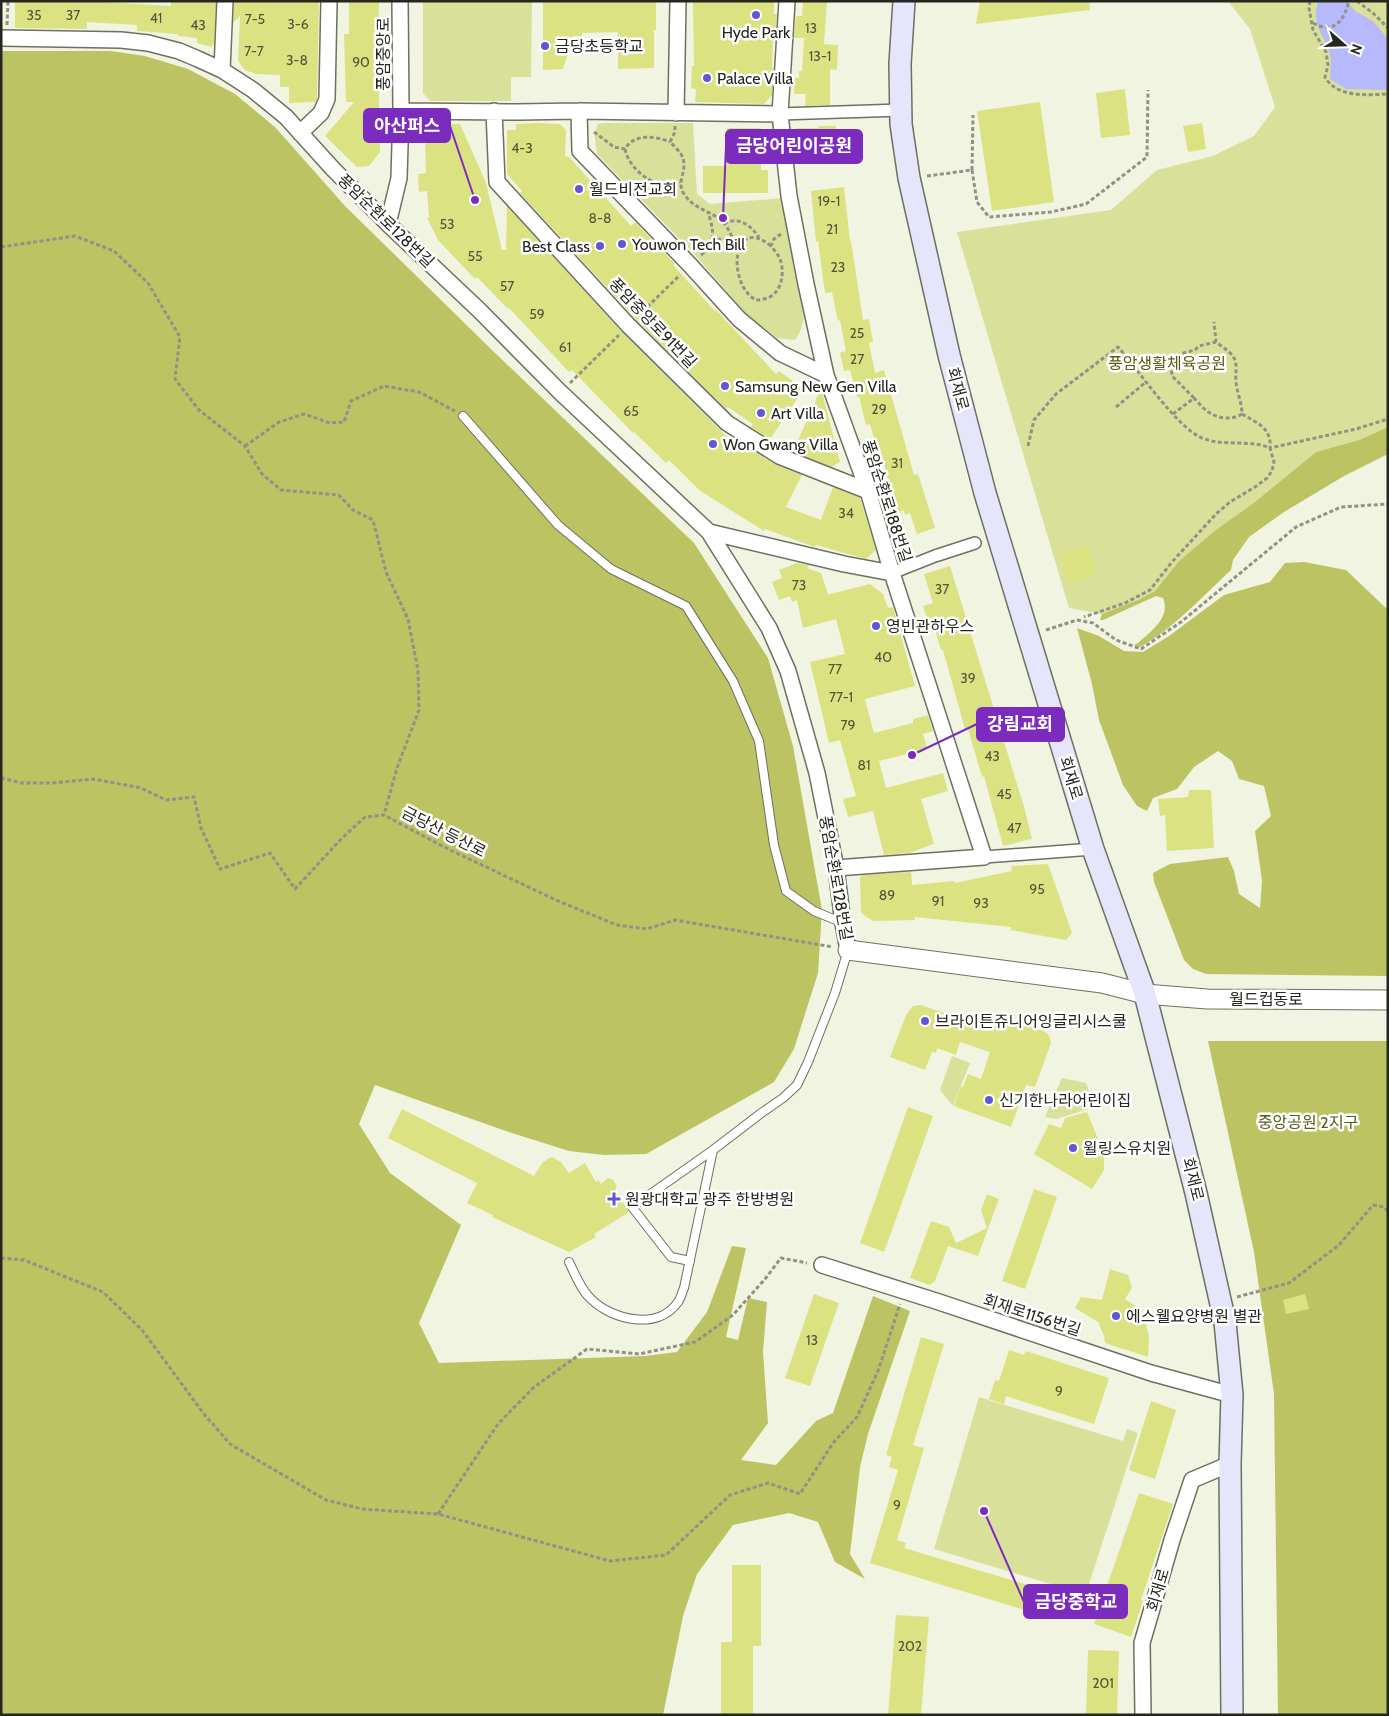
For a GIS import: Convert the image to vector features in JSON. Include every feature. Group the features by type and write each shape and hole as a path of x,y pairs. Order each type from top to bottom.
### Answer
{"main road":[{"name":"회재로","path":"904,1 900,64 900,110 908,178 949,355 985,493 1093,848 1145,994 1196,1193 1225,1322 1232,1395 1230,1464 1232,1715"}],"street":[{"path":"222,70 225,1"},
{"path":"300,133 321,113 327,99 329,1"},
{"name":"풍암중앙로","path":"388,224 399,178 401,111 400,1"},
{"path":"676,118 678,1"},
{"name":"풍암순환로188번길","path":"787,1 780,114 789,196 826,375 868,490 892,573 984,857"},
{"name":"풍암순환로128번길","path":"4,38 121,40 148,43 179,51 222,70 266,99 286,117 333,169 388,224 480,311 560,392 709,532 769,628 788,671 817,774 836,868 848,950 1102,983 1145,994"},
{"path":"401,111 579,111 676,118 900,110"},
{"name":"풍암중앙로91번길","path":"494,111 497,182 628,325 727,423 779,456 868,490"},
{"path":"579,111 580,151 690,265 738,319 780,353 826,375"},
{"name":"풍암순환로128번길","path":"709,532 844,564 892,573"},
{"path":"892,573 975,543"},
{"path":"836,868 1093,848"},
{"name":"월드컵동로","path":"1145,994 1207,999 1388,1000"},
{"name":"회재로1156번길","path":"822,1265 1151,1373 1232,1395"},
{"name":"회재로","path":"1144,1715 1142,1643 1172,1540 1192,1480 1230,1464"}],"lane":[{"path":"463,416 558,525 611,569 686,606 733,681 759,742 774,844 786,891 814,911 843,923"},
{"path":"690,1261 671,1257 632,1207 713,1150 783,1098 797,1085 835,993 848,950"},
{"path":"569,1262 589,1298 604,1310 628,1319 649,1319 664,1314 678,1302 684,1288 713,1150"}],"path":[{"path":"4,38 8,1"},
{"path":"1310,1 1309,8 1314,24 1313,30 1326,52 1328,65 1325,77 1329,84 1348,93 1388,94"},
{"path":"1314,24 1326,26 1338,24 1342,20 1349,1"},
{"path":"1357,1 1388,28"},
{"path":"973,116 972,170 977,202 989,217 1051,212 1086,204 1147,158 1148,90"},
{"path":"670,142 676,132 676,118"},
{"path":"579,129 595,132 614,148 625,149"},
{"path":"625,149 630,142 639,138 659,138 670,142 681,154 684,162 684,173 680,183 685,197 696,207 724,223 737,254"},
{"path":"625,149 631,163 653,182 668,186 680,183"},
{"path":"908,178 972,170"},
{"path":"560,392 704,252 711,242 713,226 708,213"},
{"path":"724,223 731,220 742,221 753,229 759,238 771,246 780,259 783,273 774,294 764,299 756,300 746,293 736,262 738,247 742,242 747,238 759,238"},
{"path":"771,246 774,239 779,234 784,233"},
{"path":"1,247 75,236 114,251 148,283 180,337 175,379 199,410 245,446 262,474 281,490 339,495 352,510 373,520 386,572 408,619 418,670 418,710 397,768 384,815"},
{"path":"711,242 723,238 734,243"},
{"path":"1214,322 1216,342 1234,358 1237,368 1236,380 1242,414"},
{"path":"1216,342 1199,346 1195,350 1180,354 1171,367 1172,376 1210,413 1231,418 1242,414"},
{"path":"1028,446 1034,420 1056,394 1118,347 1173,414 1192,432 1202,438 1234,444 1260,444 1270,448 1356,429 1388,419"},
{"path":"1116,407 1146,382"},
{"path":"245,446 279,422 304,414 330,422 344,422 351,400 384,386 419,392 463,416"},
{"path":"1173,414 1194,398"},
{"path":"1084,617 1125,603 1150,590 1172,562 1216,514 1230,502 1267,478 1274,462 1270,448 1271,439 1267,431 1242,414"},
{"path":"1028,635 1077,620 1093,623 1116,640 1142,649 1181,622 1296,527 1341,507 1388,504"},
{"name":"금당산 등산로","path":"1,778 22,783 94,780 141,788 166,800 194,797 201,828 220,869 270,853 295,889 365,817 384,815 444,848 558,901 617,925 647,929 675,920 848,950"},
{"path":"1220,1302 1289,1283 1339,1245 1373,1205 1384,1207 1388,1212"},
{"path":"1,1258 24,1260 103,1292 142,1330 204,1414 230,1444 326,1500 362,1509 438,1514 610,1561 666,1555 730,1495 768,1483 800,1494 833,1443 857,1417 878,1371 904,1291"},
{"path":"438,1514 498,1424 533,1388 587,1350 639,1354 695,1342 733,1315 781,1258 822,1265"}],"green space":[{"path":"423,1 532,1 531,77 511,77 511,101 430,101 423,93"},
{"name":"풍암생활체육공원","path":"1228,1 1388,1 1388,427 1359,440 1316,452 1179,561 1155,591 1102,614 1069,608 957,232 1111,210 1157,170 1213,156 1254,136 1275,107 1250,29"},
{"path":"1,51 111,51 145,56 188,69 235,94 275,127 345,206 493,351 694,543 768,658 793,746 822,910 818,973 794,1049 774,1082 646,1154 604,1155 569,1151 375,1085 359,1124 390,1173 461,1225 419,1323 439,1363 645,1356 677,1352 707,1312 732,1246 746,1248 726,1337 738,1340 748,1298 767,1302 763,1352 768,1423 741,1460 776,1465 816,1421 833,1413 873,1296 910,1311 868,1434 860,1467 850,1554 865,1579 835,1562 818,1522 789,1513 733,1525 697,1574 683,1616 663,1715 1,1715"},
{"path":"693,123 697,194 710,204 784,198 804,318 800,332 795,340 777,338 744,312 698,258 598,155 595,132 598,124"},
{"path":"1388,427 1388,454 1344,476 1284,512 1249,537 1233,560 1231,570 1164,631 1140,647 1134,645 1154,629 1162,618 1165,605 1163,598 1156,596 1100,620 1102,614 1155,591 1179,561 1316,452 1359,440"},
{"path":"1304,562 1346,570 1388,610 1388,976 1206,974 1193,969 1184,960 1154,882 1153,873 1170,864 1228,857 1234,871 1239,894 1260,908 1262,881 1255,831 1271,816 1264,786 1239,779 1232,761 1218,751 1194,767 1177,789 1153,798 1147,811 1137,806 1123,785 1099,720 1092,684 1077,628 1099,636 1124,651 1143,652 1169,636 1224,595 1270,582 1285,563"},
{"name":"중앙공원 2지구","path":"1208,1041 1388,1041 1388,1715 1278,1715 1274,1394 1254,1252"},
{"path":"952,1056 970,1063 953,1106 940,1090"},
{"path":"1062,1078 1086,1083 1095,1107 1056,1119 1045,1117"},
{"path":"979,1397 1123,1441 1127,1429 1138,1433 1079,1615 1068,1613 1074,1591 934,1549"}],"water":[{"path":"1318,1 1347,1 1355,11 1373,21 1388,39 1388,90 1346,89 1330,79 1330,55 1316,17"}],"building":[{"path":"15,1 88,1 171,6 171,1 216,1 214,44 211,47 197,43 197,38 178,36 178,34 137,31 137,25 87,22 87,29 15,28"},
{"path":"234,1 319,1 317,99 315,102 289,103 289,87 280,87 280,75 256,74 245,70 238,61 240,16 233,23"},
{"path":"349,1 379,1 380,152 369,166 357,167 325,136 354,102 346,102 344,34 349,34"},
{"path":"543,1 656,1 654,68 618,69 618,32 582,33 582,36 573,36 563,69 543,70"},
{"path":"693,1 774,1 774,14 777,14 775,36 773,36 772,95 764,104 695,102 696,89 691,88 692,66 694,66"},
{"path":"803,1 827,1 824,44 838,45 837,70 830,69 830,105 805,106 806,94 794,94 794,78 799,78 799,71 802,71 804,38 794,38 796,16 802,16"},
{"path":"980,1 1089,1 1090,10 976,24"},
{"path":"1125,89 1130,135 1101,138 1096,93"},
{"path":"1040,102 1054,202 992,211 977,111"},
{"path":"1202,123 1206,149 1188,152 1183,126"},
{"path":"433,124 460,124 486,183 502,250 506,250 507,206 621,331 737,447 740,443 774,464 802,475 786,507 821,520 833,487 860,498 876,550 866,559 816,545 815,547 765,529 764,531 699,490 669,460 666,463 633,433 572,370 569,372 509,308 477,277 475,279 438,240 427,218 429,217 427,191 419,192 418,174 426,173 425,131"},
{"path":"516,124 560,124 566,130 565,156 570,158 631,226 635,222 675,264 673,265 715,311 776,374 779,371 804,389 770,439 751,427 753,424 728,407 726,409 635,318 520,193 522,191 507,174 507,130 516,130"},
{"path":"819,126 836,126 837,154 797,156 796,128 818,128"},
{"path":"727,128 761,128 761,170 768,170 768,193 703,193 703,166 727,166"},
{"path":"844,187 850,241 863,320 869,319 873,342 869,343 875,373 884,370 914,475 918,474 935,528 917,534 910,513 905,515 904,510 885,517 881,504 885,505 879,487 889,484 880,448 877,449 870,424 866,425 850,370 844,371 840,353 846,351 840,320 838,321 832,292 825,293 818,241 816,242 811,191"},
{"path":"821,388 840,462 831,467 793,452"},
{"path":"1088,545 1096,575 1068,583 1059,553"},
{"path":"797,563 809,565 807,568 821,573 828,594 826,595 870,584 883,594 888,608 893,607 915,686 865,699 874,733 913,723 913,719 928,715 933,731 923,734 927,749 879,761 886,788 943,773 948,791 921,799 934,844 909,853 884,855 873,811 848,817 843,799 856,796 840,740 829,743 810,662 845,654 836,619 803,628 797,600 792,602 790,596 779,600 772,582 782,578 779,570"},
{"path":"950,566 1025,810 1032,839 1003,846 984,776 982,777 968,729 965,729 943,650 941,650 933,623 929,624 923,606 933,603 924,574"},
{"path":"1189,790 1211,790 1214,848 1167,851 1165,815 1160,816 1158,799 1188,797"},
{"path":"1048,864 1072,933 1066,940 1011,930 1011,927 915,917 915,920 874,921 861,912 860,878 862,875 911,872 912,885 955,881 955,883 1012,871 1011,866"},
{"path":"921,1005 974,1023 977,1013 1044,1031 1049,1035 1051,1043 1035,1087 1026,1085 1011,1127 954,1106 961,1086 963,1087 968,1074 981,1079 990,1052 960,1042 956,1055 937,1048 936,1053 932,1052 925,1070 890,1057 906,1015 913,1006"},
{"path":"908,1107 933,1116 884,1252 860,1243"},
{"path":"402,1109 534,1176 543,1162 552,1157 561,1162 569,1173 585,1163 596,1182 598,1180 601,1184 608,1178 613,1180 617,1186 615,1190 629,1212 594,1234 596,1237 569,1252 492,1217 493,1215 467,1203 477,1183 388,1138"},
{"path":"1087,1112 1104,1158 1104,1170 1092,1189 1034,1154 1049,1124 1061,1128 1065,1118"},
{"path":"1034,1189 1057,1197 1025,1289 1002,1281"},
{"path":"987,1194 999,1199 978,1256 948,1246 935,1281 930,1285 910,1278 931,1221 949,1227 956,1243 987,1228 981,1210"},
{"name":"에스웰요양병원 별관","path":"1110,1269 1128,1275 1132,1288 1125,1299 1142,1310 1149,1336 1148,1357 1105,1343 1098,1322 1075,1308 1081,1297 1102,1300"},
{"path":"814,1294 839,1303 810,1386 785,1378"},
{"path":"1305,1294 1309,1309 1286,1314 1283,1300"},
{"path":"921,1337 944,1344 913,1445 924,1448 897,1540 906,1543 904,1548 1038,1588 1031,1612 870,1563 898,1470 889,1467 892,1457 886,1455"},
{"path":"1009,1350 1024,1355 1026,1351 1109,1378 1094,1424 1006,1396 1004,1404 989,1399 995,1380 999,1381"},
{"path":"1151,1401 1176,1410 1155,1479 1129,1470"},
{"path":"1139,1493 1173,1504 1141,1600 1143,1601 1131,1637 1094,1624"},
{"path":"732,1565 761,1565 761,1646 753,1646 753,1715 721,1715 721,1642 732,1642"},
{"path":"896,1615 929,1617 921,1715 888,1715"},
{"path":"1088,1650 1119,1651 1117,1715 1086,1715"}],"place":[{"name":"Hyde Park","path":"756,15"},
{"name":"금당초등학교","path":"545,46"},
{"name":"Palace Villa","path":"707,78"},
{"name":"월드비전교회","path":"579,189"},
{"name":"아산퍼스","path":"475,200"},
{"name":"금당어린이공원","path":"723,218"},
{"name":"Youwon Tech Bill","path":"622,244"},
{"name":"Best Class","path":"600,246"},
{"name":"Samsung New Gen Villa","path":"725,386"},
{"name":"Art Villa","path":"761,413"},
{"name":"Won Gwang Villa","path":"713,444"},
{"name":"영빈관하우스","path":"876,626"},
{"name":"강림교회","path":"912,755"},
{"name":"브라이튼쥬니어잉글리시스쿨","path":"925,1021"},
{"name":"신기한나라어린이집","path":"989,1100"},
{"name":"윌링스유치원","path":"1073,1148"},
{"name":"원광대학교 광주 한방병원","path":"614,1199"},
{"name":"에스웰요양병원 별관","path":"1116,1316"},
{"name":"금당중학교","path":"984,1511"}]}
